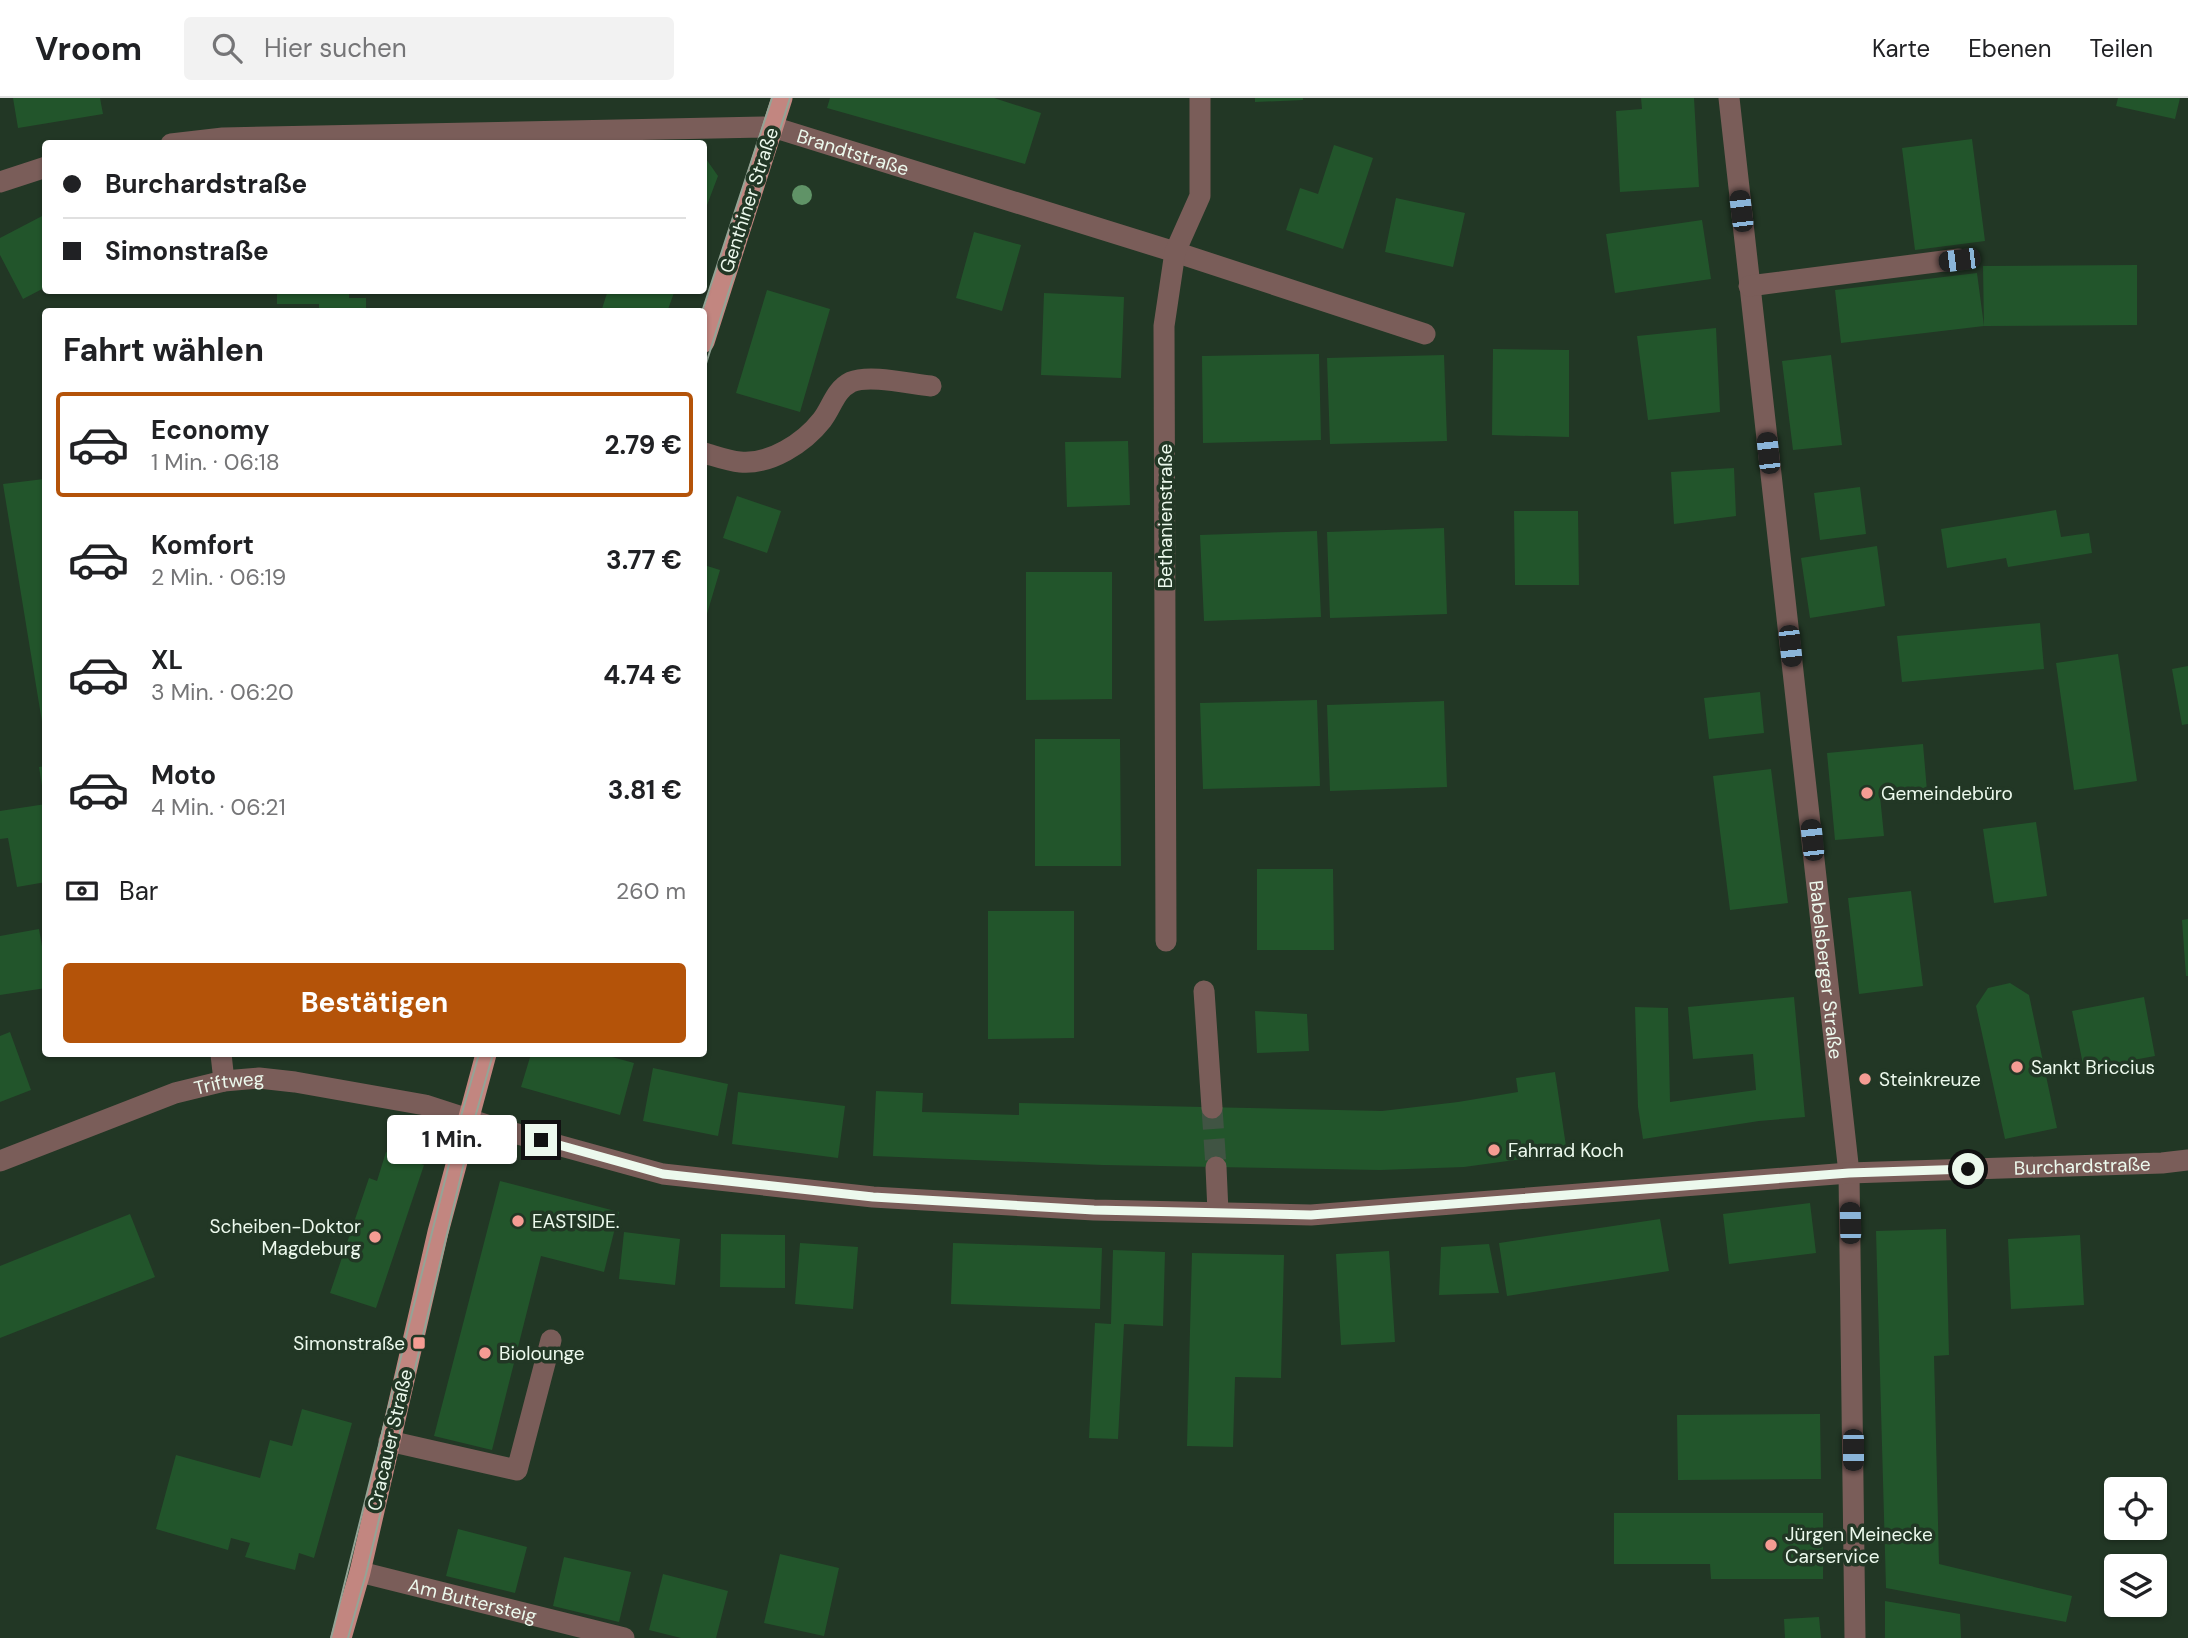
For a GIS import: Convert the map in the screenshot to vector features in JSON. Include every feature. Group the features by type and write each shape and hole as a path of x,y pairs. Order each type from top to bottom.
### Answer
{"main road":[{"name":"Genthiner Straße","path":"707,333 782,98"},
{"path":"467,1118 485,1057"},
{"name":"Cracauer Straße","path":"341,1638 360,1572 467,1118"}],"street":[{"name":"Bethanienstraße","path":"1166,941 1164,326 1175,252 1200,196 1200,98"},
{"name":"Babelsberger Straße","path":"1729,98 1849,1173 1855,1638"},
{"name":"Brandtstraße","path":"206,140 773,128 1175,252 1425,334"},
{"path":"0,182 42,168"},
{"path":"1749,286 1959,260"},
{"path":"707,454 740,463 763,461 779,455 811,432 824,418 841,389 852,382 865,379 931,386"},
{"path":"1204,991 1212,1108"},
{"path":"221,1057 224,1081"},
{"name":"Triftweg","path":"0,1161 160,1098 224,1081 259,1078 295,1082 425,1105 467,1118"},
{"path":"467,1118 663,1174 873,1197 1094,1210 1311,1215 1849,1173"},
{"name":"Burchardstraße","path":"1849,1173 2188,1160"},
{"path":"1216,1167 1218,1212"},
{"path":"389,1441 517,1470 551,1340"},
{"name":"Am Buttersteig","path":"360,1572 624,1638"}],"building":[{"path":"13,98 100,98 103,114 18,128"},
{"path":"830,98 994,98 1041,113 1025,164 827,108"},
{"path":"1255,98 1303,98 1303,100 1255,102"},
{"path":"1641,98 1694,98 1699,187 1620,192 1616,111 1642,109"},
{"path":"2118,98 2180,98 2175,119 2116,106"},
{"path":"1972,139 1985,241 1915,250 1902,148"},
{"path":"1334,145 1373,158 1343,249 1286,230 1300,188 1318,194"},
{"path":"707,160 718,176 707,205"},
{"path":"1396,198 1465,213 1453,267 1385,252"},
{"path":"42,216 42,289 23,299 0,255 0,238"},
{"path":"1702,220 1711,279 1615,293 1606,234"},
{"path":"974,232 1021,245 1002,311 956,298"},
{"path":"2137,265 2137,325 1984,326 1983,266"},
{"path":"1977,273 1984,326 1841,343 1835,290"},
{"path":"767,290 830,309 800,412 736,393"},
{"path":"1044,293 1124,297 1121,378 1041,375"},
{"path":"277,294 349,294 349,298 366,298 366,308 319,308 319,304 277,304"},
{"path":"607,294 674,294 668,308 602,308"},
{"path":"1716,328 1720,412 1648,420 1637,336"},
{"path":"1493,349 1569,350 1569,437 1492,435"},
{"path":"1319,354 1321,440 1203,443 1202,356"},
{"path":"1444,355 1447,441 1330,444 1327,358"},
{"path":"1831,355 1842,445 1793,450 1782,361"},
{"path":"1128,441 1130,505 1067,507 1065,442"},
{"path":"1734,468 1736,516 1674,524 1671,472"},
{"path":"42,479 42,722 3,484"},
{"path":"1860,487 1866,534 1820,540 1814,493"},
{"path":"737,496 781,511 767,553 723,538"},
{"path":"2056,510 2061,537 2089,533 2092,553 2008,567 2006,558 1947,568 1941,529"},
{"path":"1514,511 1578,511 1579,585 1515,585"},
{"path":"1444,528 1447,614 1330,618 1327,532"},
{"path":"1317,531 1321,617 1204,621 1200,535"},
{"path":"1877,546 1885,606 1810,618 1801,558"},
{"path":"707,566 720,570 707,614"},
{"path":"1026,572 1112,572 1112,699 1026,700"},
{"path":"2040,623 2044,669 1902,682 1897,636"},
{"path":"2118,654 2137,781 2074,790 2056,663"},
{"path":"2188,666 2188,724 2182,725 2172,669"},
{"path":"1760,692 1764,733 1709,739 1704,698"},
{"path":"1317,700 1320,786 1203,789 1200,703"},
{"path":"1444,701 1447,787 1330,791 1327,705"},
{"path":"1035,739 1120,739 1121,866 1035,866"},
{"name":"Gemeindebüro","path":"1923,744 1927,791 1880,796 1884,836 1835,840 1827,753"},
{"path":"1771,769 1788,903 1730,910 1713,776"},
{"path":"42,805 42,883 17,887 8,838 0,839 0,811"},
{"path":"2036,822 2047,896 1994,903 1983,829"},
{"path":"1257,869 1333,869 1334,950 1257,950"},
{"path":"1911,891 1923,986 1859,994 1848,898"},
{"path":"988,911 1074,911 1074,1038 988,1039"},
{"path":"2188,919 2188,976 2186,976 2182,920"},
{"path":"39,929 42,946 42,989 0,995 0,936"},
{"name":"Sankt Briccius","path":"2010,983 2029,995 2057,1128 2005,1139 1976,1006 1988,988"},
{"path":"1794,997 1805,1117 1759,1121 1643,1139 1638,1107 1635,1007 1668,1008 1670,1102 1756,1090 1753,1054 1693,1059 1688,1007"},
{"path":"2144,997 2155,1056 2084,1069 2072,1011"},
{"path":"1255,1011 1307,1014 1309,1051 1257,1053"},
{"path":"10,1032 31,1090 0,1102 0,1036"},
{"path":"530,1057 612,1057 634,1063 620,1115 521,1087"},
{"path":"653,1068 728,1084 718,1136 643,1121"},
{"path":"1555,1072 1567,1153 1464,1167 1380,1170 1103,1165 873,1156 876,1091 923,1093 922,1112 1019,1115 1019,1103 1382,1111 1518,1092 1516,1078"},
{"path":"738,1092 845,1106 838,1158 732,1144"},
{"name":"Scheiben-Doktor Magdeburg","path":"386,1152 424,1165 376,1308 330,1293 369,1178 377,1181"},
{"path":"500,1181 619,1212 604,1272 541,1256 492,1450 434,1436"},
{"path":"1810,1203 1816,1253 1729,1264 1723,1214"},
{"path":"130,1214 155,1277 0,1338 0,1266"},
{"path":"1660,1219 1669,1271 1507,1296 1499,1243"},
{"path":"1946,1229 1949,1355 1934,1356 1939,1564 2072,1596 2066,1622 1886,1588 1876,1231"},
{"path":"624,1232 680,1239 675,1285 619,1279"},
{"path":"721,1234 785,1235 785,1288 720,1287"},
{"path":"2080,1235 2084,1305 2011,1309 2008,1239"},
{"path":"800,1243 858,1247 853,1309 795,1304"},
{"path":"953,1243 1102,1248 1100,1309 951,1304"},
{"path":"1489,1244 1499,1293 1439,1295 1441,1247"},
{"path":"1113,1250 1165,1252 1163,1326 1124,1324 1118,1439 1089,1438 1095,1323 1111,1324"},
{"path":"1389,1251 1395,1342 1341,1345 1336,1254"},
{"path":"1192,1253 1284,1255 1281,1378 1235,1377 1233,1447 1187,1446"},
{"path":"302,1409 352,1423 314,1558 299,1553 295,1570 245,1557 250,1543 231,1538 228,1550 156,1529 176,1455 260,1478 270,1440 292,1446"},
{"path":"1820,1414 1821,1479 1678,1480 1677,1415"},
{"path":"1614,1513 1823,1513 1823,1579 1711,1579 1710,1564 1614,1564"},
{"path":"458,1529 527,1547 515,1593 446,1576"},
{"path":"780,1554 839,1568 824,1636 764,1623"},
{"path":"564,1557 631,1572 619,1622 553,1606"},
{"path":"663,1574 728,1591 716,1638 681,1638 649,1630"},
{"path":"1885,1601 1960,1614 1961,1638 1885,1638"},
{"path":"1819,1617 1821,1638 1785,1638 1784,1619"}],"tunnel":[{"path":"1212,1108 1216,1167"}],"tram line":[{"path":"703,308 772,98"},
{"path":"707,361 790,98"},
{"path":"331,1638 461,1116 478,1057"},
{"path":"348,1638 366,1574 474,1121 492,1057"}],"place":[{"name":"Gemeindebüro","path":"1867,793"},
{"name":"Sankt Briccius","path":"2017,1067"},
{"name":"Steinkreuze","path":"1865,1079"},
{"name":"Fahrrad Koch","path":"1494,1150"},
{"name":"EASTSIDE.","path":"518,1221"},
{"name":"Scheiben-Doktor Magdeburg","path":"375,1237"},
{"name":"Simonstraße","path":"419,1343"},
{"name":"Biolounge","path":"485,1353"},
{"name":"Jürgen Meinecke Carservice","path":"1771,1545"}],"route":[{"path":"541,1140 663,1174 873,1197 1094,1210 1311,1215 1849,1173 1968,1169"}]}
